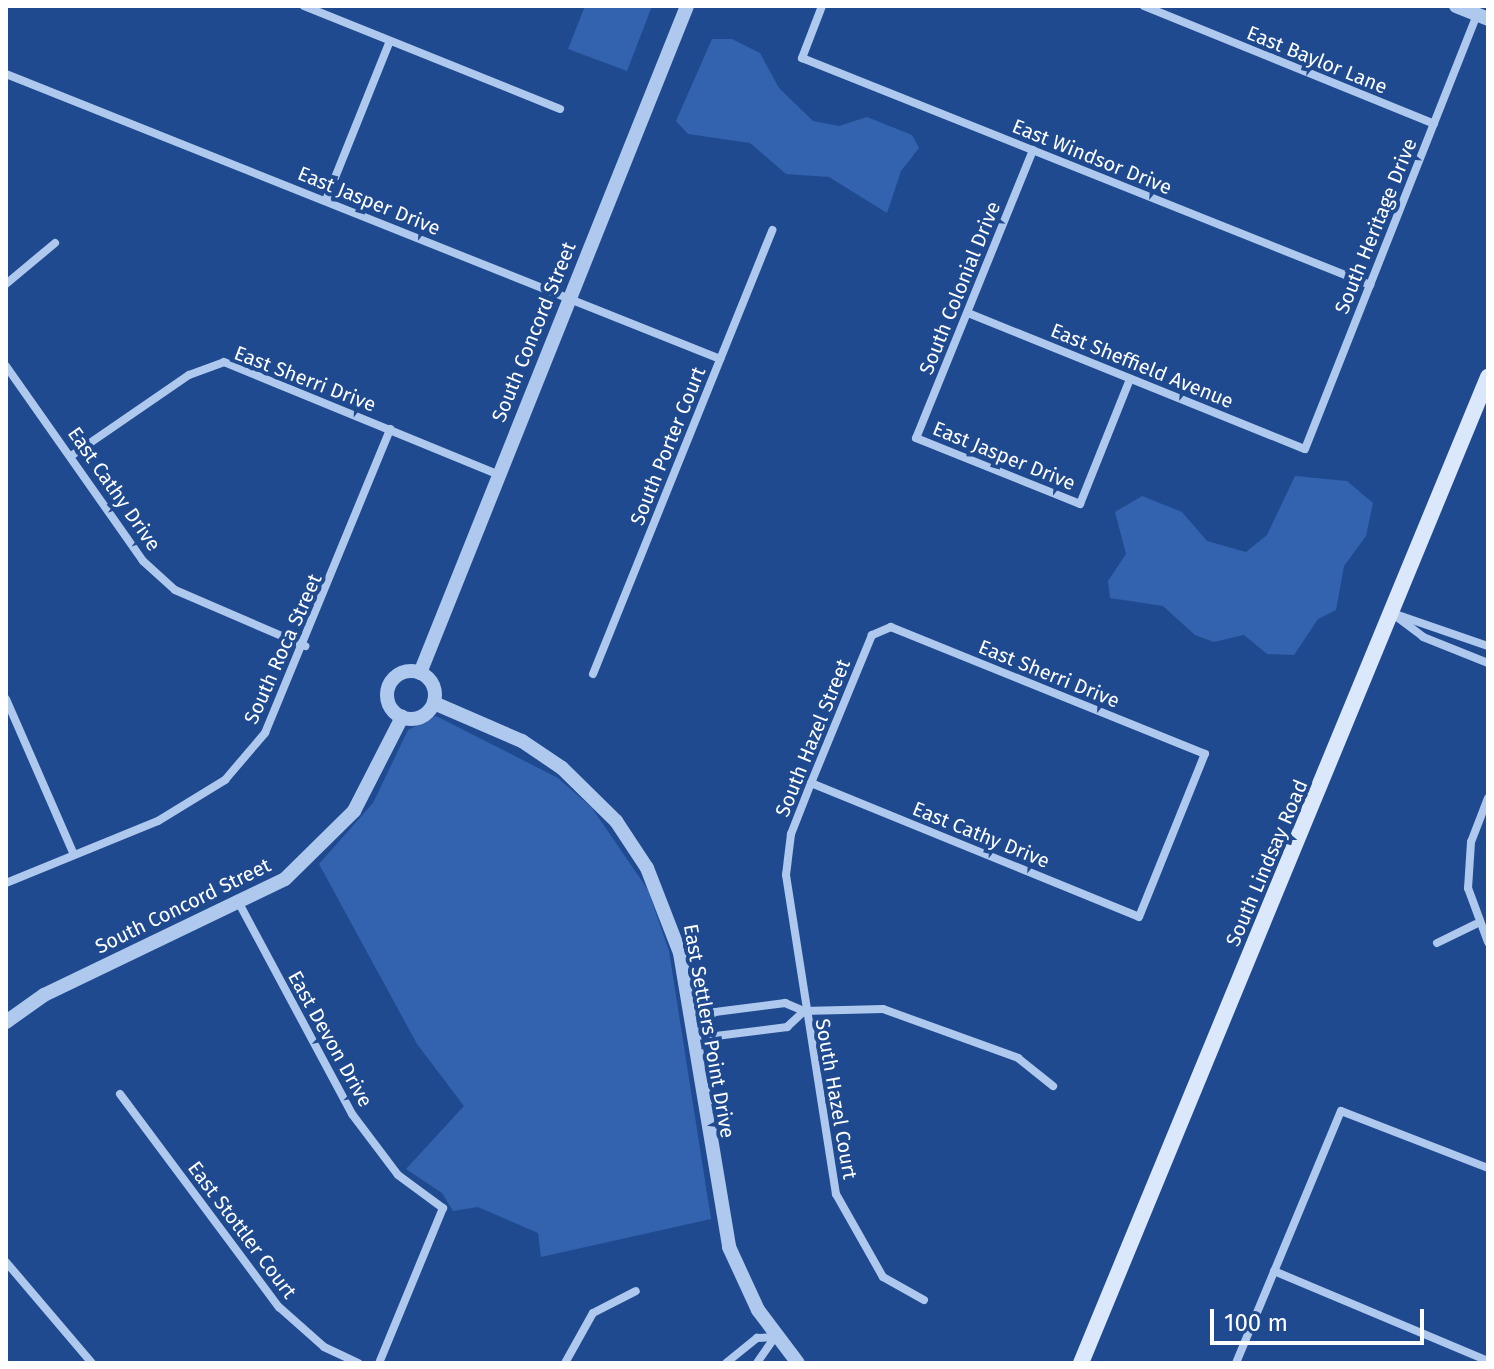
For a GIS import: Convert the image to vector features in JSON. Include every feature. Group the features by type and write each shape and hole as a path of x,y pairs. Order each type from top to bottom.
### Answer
{"main road":[{"name":"South Lindsay Road","path":"1081,1363 1393,614 1488,377"}],"street":[{"path":"304,6 560,109"},
{"name":"South Concord Street","path":"420,673 497,474 687,6"},
{"name":"East Windsor Drive","path":"822,6 802,58 1370,285"},
{"name":"East Baylor Lane","path":"1144,6 1434,124"},
{"path":"1456,6 1482,16"},
{"name":"South Heritage Drive","path":"1305,449 1434,124 1482,16"},
{"path":"326,200 390,41"},
{"name":"East Jasper Drive","path":"6,74 720,359"},
{"name":"South Colonial Drive","path":"916,438 1033,150"},
{"name":"South Porter Court","path":"593,674 772,230"},
{"path":"6,284 55,243"},
{"name":"East Sheffield Avenue","path":"968,313 1305,449"},
{"name":"East Sherri Drive","path":"71,456 189,375 224,362 497,474"},
{"name":"East Cathy Drive","path":"6,366 143,561 175,590 305,646"},
{"name":"East Jasper Drive","path":"916,438 1080,504 1130,379"},
{"name":"South Roca Street","path":"6,883 158,821 225,780 265,733 305,646 390,429"},
{"path":"1393,614 1488,646"},
{"path":"1393,614 1423,637 1488,663"},
{"name":"East Sherri Drive","path":"881,626 1205,754 1139,917"},
{"name":"South Hazel Street","path":"804,1011 786,875 791,834 881,626"},
{"path":"420,673 434,688 434,703 418,718 402,717 390,706 391,683 420,673"},
{"path":"6,699 74,855"},
{"name":"East Settlers Point Drive","path":"434,703 546,756 616,821 671,922 721,1219 740,1276 775,1337 798,1363"},
{"name":"South Concord Street","path":"6,1022 74,980 240,905 285,879 338,831 366,794 402,717"},
{"name":"East Cathy Drive","path":"811,783 1139,917"},
{"path":"1488,798 1471,842 1476,924 1488,942"},
{"name":"East Devon Drive","path":"240,905 352,1114 398,1175 443,1208 379,1363"},
{"path":"1437,943 1476,924"},
{"path":"691,1027 715,1012 785,1003 804,1011 856,1006 911,1015 1018,1058 1053,1086"},
{"path":"691,1027 716,1036 787,1027 804,1011"},
{"name":"South Hazel Court","path":"804,1011 836,1194 883,1277 924,1300"},
{"name":"East Stottler Court","path":"120,1094 279,1307 324,1347 359,1363"},
{"path":"1236,1363 1341,1111 1488,1168"},
{"path":"6,1262 92,1363"},
{"path":"1274,1271 1488,1361"},
{"path":"565,1363 593,1313 636,1291"},
{"path":"726,1363 757,1338 775,1337"},
{"path":"757,1363 775,1337"}],"shaded area":[{"path":"585,6 652,6 627,71 568,49"},
{"path":"712,39 732,39 760,53 779,88 813,121 839,126 867,117 912,135 919,148 901,171 887,213 829,177 786,174 750,143 688,134 676,121"},
{"path":"1295,476 1347,481 1373,503 1366,536 1344,566 1336,610 1318,619 1294,655 1267,654 1244,635 1214,642 1195,635 1163,606 1110,598 1108,581 1126,554 1115,512 1142,496 1182,512 1207,541 1246,552 1267,535"},
{"path":"436,716 558,778 592,808 648,890 669,951 711,1219 541,1257 538,1233 478,1207 453,1211 442,1193 406,1169 464,1106 417,1044 319,864 373,803 408,730"}]}
